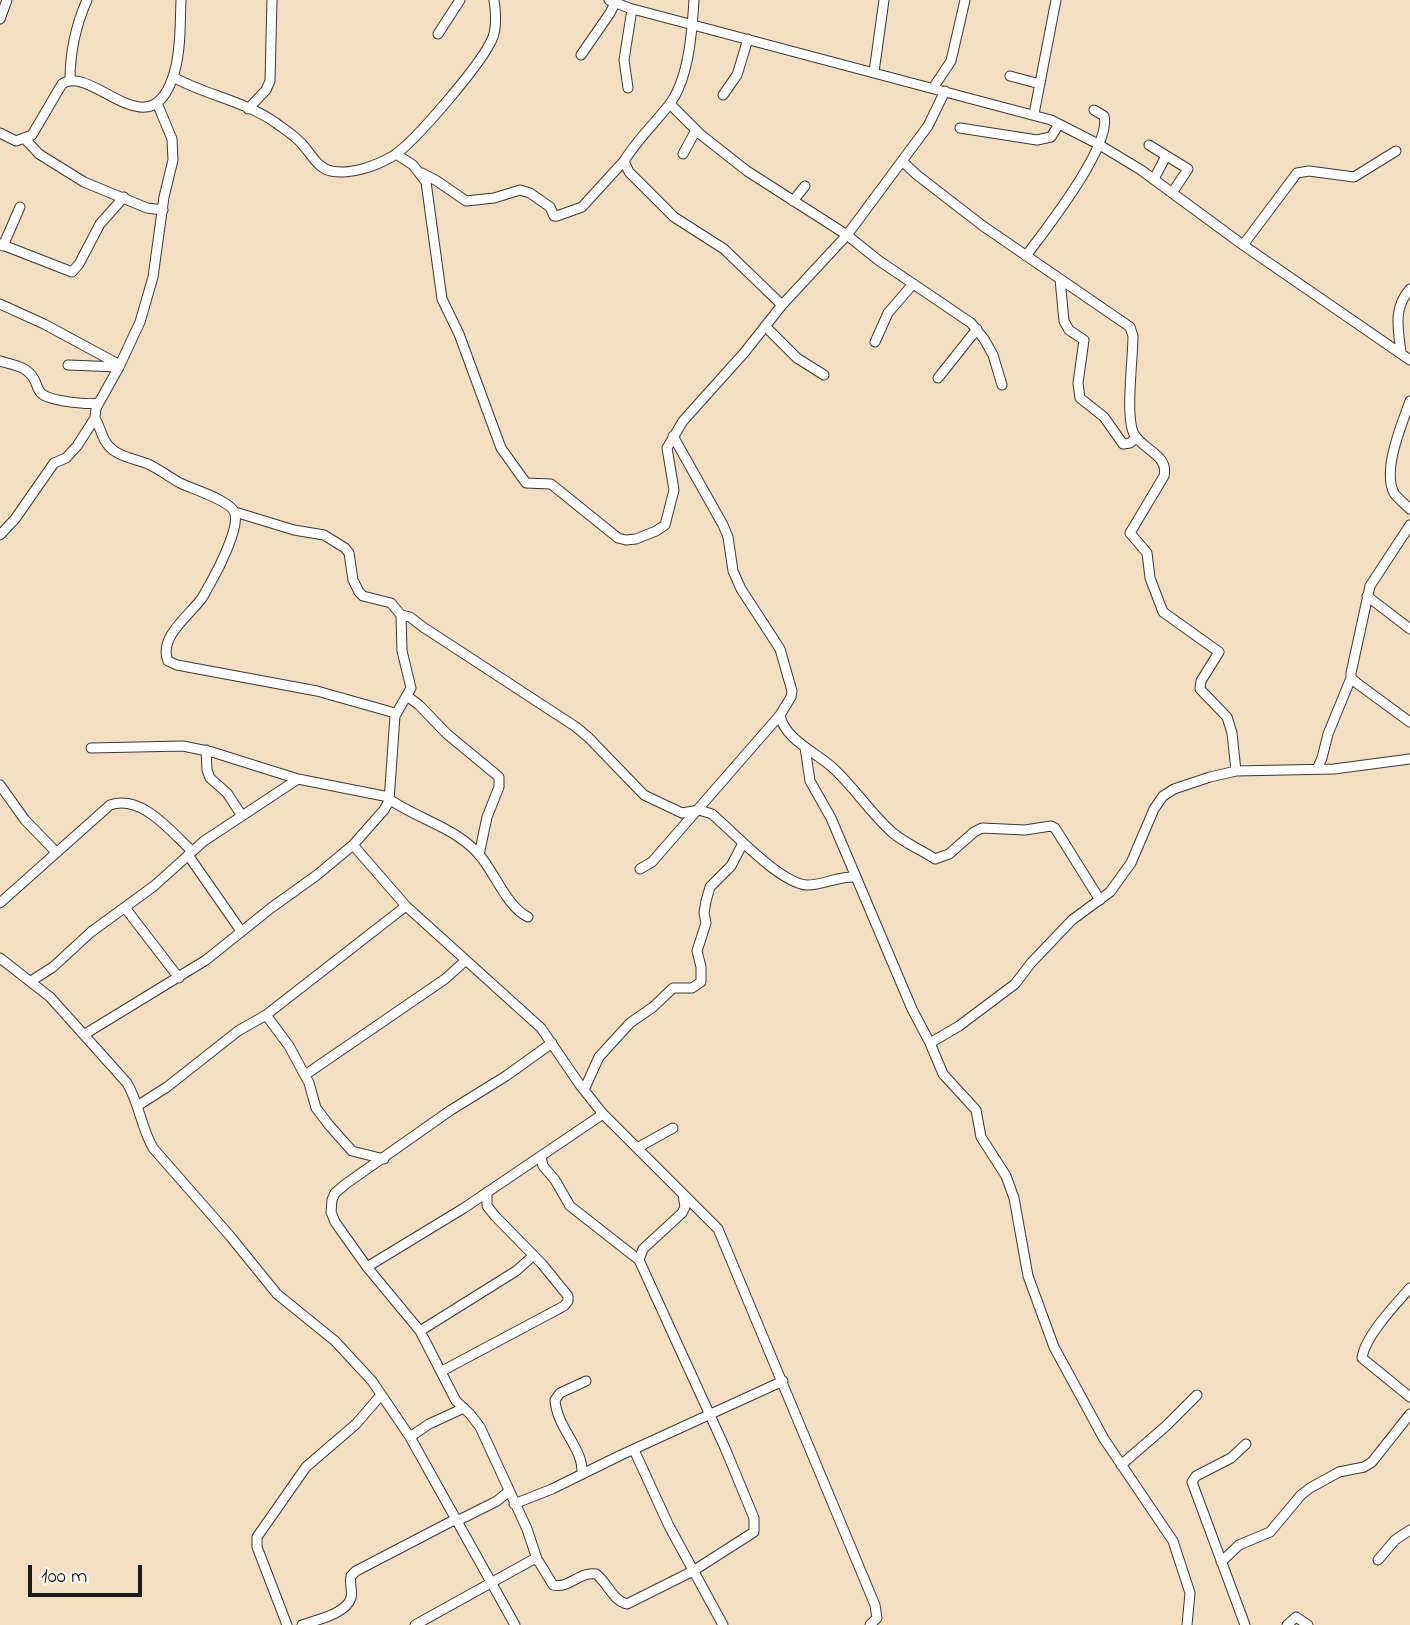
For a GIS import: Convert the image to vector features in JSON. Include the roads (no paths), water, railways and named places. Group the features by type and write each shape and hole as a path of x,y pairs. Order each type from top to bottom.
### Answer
{"street":[{"path":"0,19 7,0"},
{"path":"70,80 73,44 81,11 87,0"},
{"path":"0,133 11,140 25,139 38,129 62,84 70,80 79,81 108,96 138,106 146,108 157,103 173,77 181,0"},
{"path":"248,109 266,90 270,81 272,0"},
{"path":"438,34 460,0"},
{"path":"173,77 188,86 273,121 300,142 321,167 329,171 354,171 383,162 396,154 451,95 488,48 495,26 494,0"},
{"path":"396,154 466,201 494,198 517,190 525,191 550,207 554,216 582,207 670,104 684,72 693,24 694,0"},
{"path":"874,72 884,0"},
{"path":"933,88 951,61 965,0"},
{"path":"1034,114 1056,0"},
{"path":"581,55 610,13 612,1 632,9 1034,114 1098,144 1154,179 1243,245 1410,360"},
{"path":"628,88 624,60 632,9"},
{"path":"723,95 737,75 748,39"},
{"path":"1010,76 1040,84"},
{"path":"422,173 426,182 442,299 459,334 501,448 528,484 548,483 618,538 636,539 662,528 667,520 674,490 667,448 682,421 782,305 847,235 928,126 945,91"},
{"path":"0,535 15,519 54,463 72,453 95,418 98,403 140,322 149,297 173,146 157,103"},
{"path":"670,104 696,130 747,171 847,235 963,317 977,329 993,355 1002,385"},
{"path":"1026,256 1073,193 1105,132 1105,120 1094,110"},
{"path":"960,128 1037,140 1051,137 1059,124"},
{"path":"683,154 696,130"},
{"path":"25,139 39,154 85,182 147,208 163,210"},
{"path":"1149,145 1188,170 1172,194"},
{"path":"1243,245 1297,173 1305,171 1354,177 1396,151"},
{"path":"1154,179 1166,156"},
{"path":"624,161 629,172 674,217 724,250 782,305"},
{"path":"902,161 946,199 1130,327 1133,349 1131,424 1136,438 1164,462 1166,469 1130,533 1147,553 1150,578 1163,612 1219,652 1201,681 1200,689 1227,717 1232,733 1236,771"},
{"path":"793,201 805,186"},
{"path":"20,207 2,245 72,272 100,224 124,197"},
{"path":"1060,279 1063,321 1069,330 1084,340 1078,383 1080,398 1104,417 1123,444 1136,438"},
{"path":"875,342 888,313 913,284"},
{"path":"1401,352 1397,323 1399,307 1410,289"},
{"path":"0,304 44,324 119,366"},
{"path":"765,326 797,358 824,374"},
{"path":"938,378 977,329"},
{"path":"0,361 18,365 30,373 46,397 88,404 98,403"},
{"path":"68,365 119,366"},
{"path":"1410,401 1396,444 1392,470 1394,493 1410,509"},
{"path":"95,418 105,442 111,449 220,500 233,508 235,513 235,524 220,567 202,598 171,638 165,652 168,661 177,665 317,691 395,713"},
{"path":"640,869 652,862 780,715 792,694 780,649 733,572 728,537 723,525 673,436"},
{"path":"235,513 294,530 317,533 342,545 349,553 353,580 363,596 391,603 401,615 415,620 422,628 503,682 576,727 644,795 682,813 699,810 712,814 743,843 795,883 816,884 839,877 855,877"},
{"path":"1317,769 1351,678 1367,596 1376,575 1410,525"},
{"path":"1367,596 1410,629"},
{"path":"85,1034 179,978 317,875 352,845 384,810 389,798 395,713 407,696 411,682 402,652 401,615"},
{"path":"1351,678 1410,722"},
{"path":"407,696 499,777 499,787 487,817 479,855"},
{"path":"780,715 782,722 805,747 833,768 892,833 935,859 949,854 982,828 1025,830 1051,826 1055,828 1100,900"},
{"path":"91,748 171,746 206,750 298,779 389,798 456,835 479,855 518,911 528,917"},
{"path":"805,747 810,780 831,818 912,1009 943,1074 976,1110 981,1137 1006,1176 1014,1198 1026,1267 1044,1326 1085,1408 1173,1541 1190,1593 1187,1625"},
{"path":"206,750 210,778 227,793 242,816"},
{"path":"930,1043 959,1026 1015,984 1072,920 1115,886 1131,863 1146,825 1163,796 1174,789 1236,771 1334,769 1410,759"},
{"path":"32,981 53,967 91,932 125,909 190,853 298,779"},
{"path":"1,791 56,852"},
{"path":"0,903 110,805 134,804 154,816 190,853 241,931"},
{"path":"584,1090 599,1057 630,1023 653,1007 673,988 696,987 701,982 697,951 706,923 704,913 710,887 731,866 743,843"},
{"path":"352,845 406,906 541,1028 603,1114 718,1229 875,1605 877,1618 870,1625"},
{"path":"137,1106 167,1087 238,1031 266,1016 406,906"},
{"path":"125,909 179,978"},
{"path":"0,958 32,981 85,1034 127,1083 134,1095 145,1134 153,1148 277,1294 335,1341 372,1381 410,1437 515,1625"},
{"path":"305,1076 445,979 465,961"},
{"path":"266,1016 289,1046 305,1076 316,1108 352,1151 384,1158"},
{"path":"541,1156 543,1166 555,1180 570,1206 639,1260 694,1377 755,1525 754,1532 749,1536 693,1571 627,1604 616,1598 596,1574 590,1573 564,1586 553,1585 537,1559 530,1536 480,1427 456,1401 420,1331 367,1267 335,1222 331,1212 335,1193 347,1183 552,1043"},
{"path":"367,1267 487,1192 603,1114"},
{"path":"637,1148 673,1128"},
{"path":"442,1371 567,1304 568,1296 542,1264 487,1206 487,1192"},
{"path":"639,1260 643,1249 682,1213 685,1207 683,1194"},
{"path":"420,1331 516,1270 533,1256"},
{"path":"1410,1288 1374,1334 1362,1358 1410,1398"},
{"path":"582,1474 582,1463 564,1431 555,1399 561,1393 586,1381"},
{"path":"514,1504 552,1489 783,1381"},
{"path":"287,1625 257,1547 257,1536 306,1467 356,1424 381,1395"},
{"path":"1121,1465 1197,1395"},
{"path":"410,1437 429,1424 464,1408"},
{"path":"1221,1562 1239,1545 1270,1532 1310,1488 1339,1472 1364,1467 1372,1462 1410,1414"},
{"path":"1245,1625 1192,1482 1196,1476 1231,1458 1247,1444"},
{"path":"634,1450 693,1571 723,1625"},
{"path":"302,1625 335,1612 349,1602 352,1594 350,1579 356,1571 484,1508 508,1492"},
{"path":"1378,1560 1395,1540 1410,1530"},
{"path":"415,1625 537,1559"},
{"path":"1287,1625 1296,1617 1308,1625"}]}
